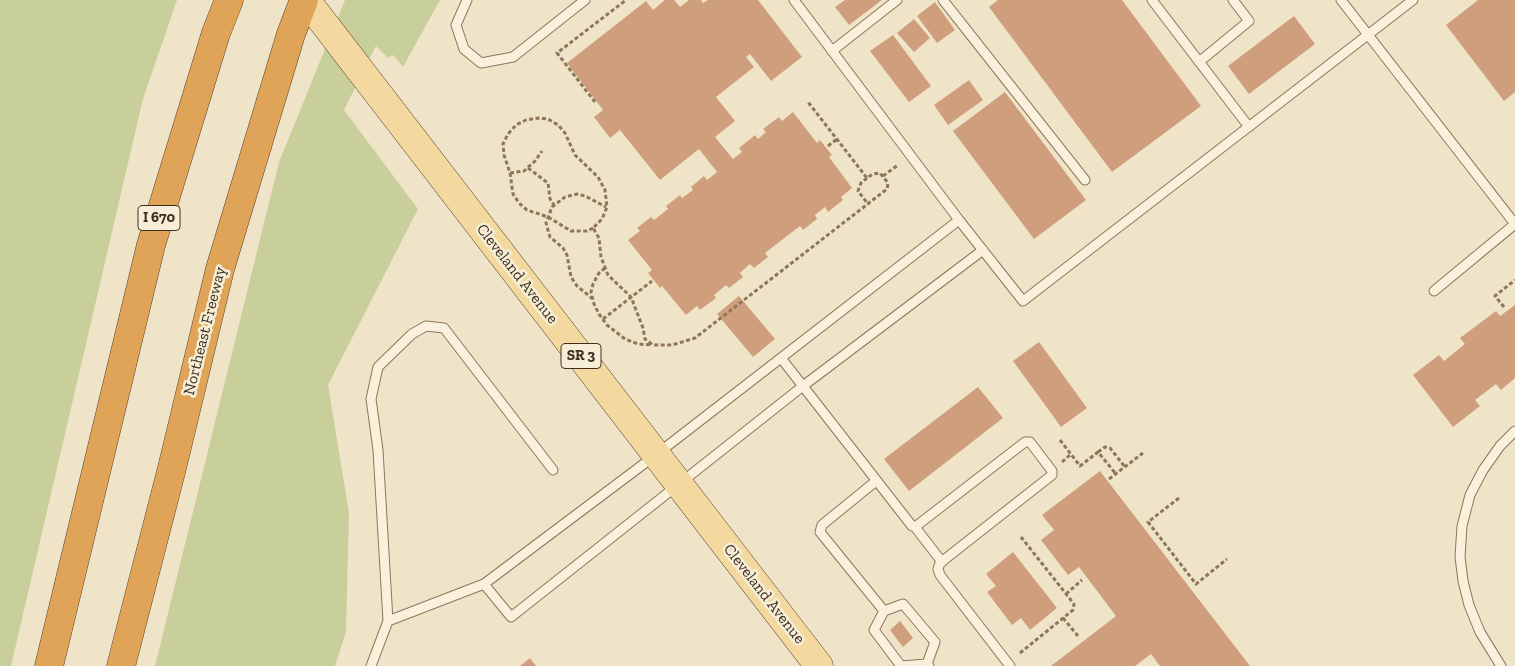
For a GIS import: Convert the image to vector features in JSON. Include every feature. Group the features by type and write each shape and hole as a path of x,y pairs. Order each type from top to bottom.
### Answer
{"highway":[{"name":"I 670","path":"49,666 151,244 216,33 229,0"},
{"name":"Northeast Freeway","path":"121,666 172,468 220,269 291,34 305,0"}],"main road":[{"name":"Cleveland Avenue","path":"305,0 819,666"}],"lane":[{"path":"467,0 456,26 464,49 481,63 513,58 585,0"},
{"path":"794,0 959,220 1023,301 1413,0"},
{"path":"832,51 897,0"},
{"path":"943,0 1085,180"},
{"path":"1152,0 1249,127"},
{"path":"1199,62 1249,21 1233,0"},
{"path":"1342,0 1515,224 1434,291"},
{"path":"388,621 484,584 657,454 959,220"},
{"path":"484,584 511,617 803,386 983,250"},
{"path":"371,666 388,621 378,450 371,399 378,367 412,334 426,326 444,328 553,470"},
{"path":"781,358 876,481 942,562"},
{"path":"1501,666 1480,632 1469,605 1462,581 1460,557 1462,526 1470,495 1482,470 1500,446 1515,431"},
{"path":"915,528 1025,442 1030,442 1052,471 1052,475 942,562 938,569 940,575 1010,666"},
{"path":"876,481 822,525 820,532 884,611"},
{"path":"903,604 935,642 928,665 901,666 874,630 884,611 903,604"}],"path":[{"path":"594,102 557,53 626,0"},
{"path":"808,102 867,178"},
{"path":"538,118 558,125 576,155 598,177 605,190 606,207 602,219 587,231 571,231 548,216 527,210 512,194 510,173 504,155 503,144 508,134 526,120 538,118"},
{"path":"828,146 837,139"},
{"path":"510,173 524,171 535,162 542,151"},
{"path":"528,168 548,183 550,199 554,205"},
{"path":"605,268 599,273 591,292 599,314 607,325 626,340 638,344 672,345 694,338 868,204 887,189 888,183 880,173 873,174 861,183 858,191 868,204"},
{"path":"593,299 577,286 571,277 567,255 563,248 550,237 547,232 546,223 554,205 565,197 577,194 586,196 606,207"},
{"path":"593,228 599,238 601,257 608,275 631,297 643,328 645,339 653,345"},
{"path":"1504,307 1495,296 1515,280"},
{"path":"603,320 652,281"},
{"path":"1060,440 1080,466 1105,447 1110,448 1125,467"},
{"path":"1098,452 1116,474"},
{"path":"1109,479 1143,453"},
{"path":"1178,498 1148,522 1196,584 1227,559"},
{"path":"1017,655 1073,610 1074,604 1022,537"},
{"path":"1066,594 1082,580"},
{"path":"1063,618 1078,636"}],"green space":[{"path":"0,0 177,0 143,99 11,666 0,666"},
{"path":"345,0 440,0 403,67 393,55 388,58 376,46 344,110 418,209 328,385 349,513 346,632 335,666 155,666 279,162"}],"building":[{"path":"665,0 674,0 680,7 689,0 701,0 703,3 708,0 758,0 802,57 771,81 750,54 746,57 754,67 716,97 735,121 715,137 733,159 742,152 739,148 755,135 758,139 766,132 763,129 779,117 782,121 793,112 817,143 820,140 832,155 829,157 852,188 841,197 843,200 828,212 825,207 815,215 817,219 803,230 800,226 765,253 768,257 754,268 750,264 740,273 743,277 729,288 726,285 714,295 716,298 700,310 697,306 686,315 662,286 660,288 648,273 652,270 628,240 640,231 637,228 651,217 654,220 668,209 666,206 680,195 682,198 693,190 691,187 704,176 707,180 717,172 699,149 660,180 620,130 610,138 594,117 603,110 567,63 646,1 653,10"},
{"path":"845,0 882,0 849,25 835,7"},
{"path":"998,0 1122,0 1201,106 1112,172 989,7"},
{"path":"1478,0 1515,0 1515,92 1504,101 1446,25"},
{"path":"935,2 955,30 937,43 917,16"},
{"path":"1294,16 1315,44 1249,94 1228,66"},
{"path":"914,19 930,38 914,52 897,33"},
{"path":"893,35 931,86 909,102 870,51"},
{"path":"969,80 983,100 948,125 934,105"},
{"path":"1005,92 1086,200 1034,239 953,131"},
{"path":"739,296 775,339 753,357 717,314"},
{"path":"1515,305 1515,378 1501,390 1496,384 1475,400 1480,406 1453,427 1413,375 1439,355 1444,361 1465,344 1460,338 1496,311 1500,316"},
{"path":"1039,342 1087,408 1061,427 1013,361"},
{"path":"978,387 1003,418 909,491 884,459"},
{"path":"1100,471 1250,666 1160,666 1151,654 1135,666 1051,666 1116,616 1079,567 1068,575 1041,540 1054,530 1042,515"},
{"path":"1013,552 1057,608 1030,630 1021,618 1012,625 987,592 996,586 986,574"},
{"path":"900,621 913,638 903,647 890,630"},
{"path":"530,658 536,666 520,666"}]}
